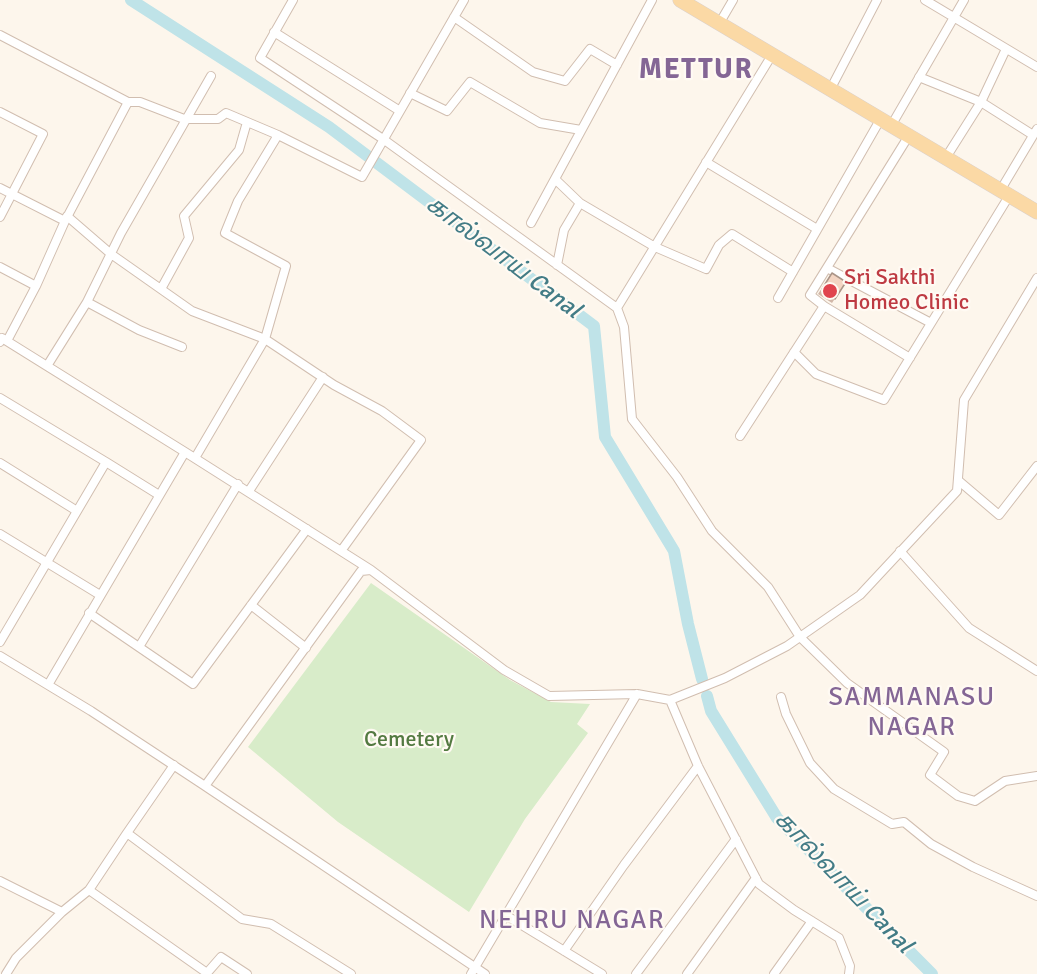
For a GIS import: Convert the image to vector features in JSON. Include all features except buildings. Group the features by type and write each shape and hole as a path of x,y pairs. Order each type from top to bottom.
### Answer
{"main road":[{"path":"680,0 1037,212"}],"street":[{"path":"293,0 260,58 617,308 624,327 632,419 677,477 712,531 768,587 800,637 847,683 944,752 930,775 958,796 975,801 1005,781 1037,776"},
{"path":"1,37 128,102 140,102 184,119 218,119 226,113 278,135 362,177 464,0"},
{"path":"531,223 652,0"},
{"path":"719,24 733,0"},
{"path":"830,90 877,0"},
{"path":"925,0 953,19 1037,67"},
{"path":"778,298 818,229 885,123 919,77 964,0"},
{"path":"453,17 533,72 565,81 590,49 617,65"},
{"path":"274,32 400,111"},
{"path":"945,159 981,102 1006,49"},
{"path":"617,308 772,55"},
{"path":"47,366 87,302 184,119 211,76"},
{"path":"794,352 816,374 884,400 1004,194 1035,132 981,102 919,77"},
{"path":"410,93 447,111 470,81 540,123 581,130"},
{"path":"128,102 66,219 36,286 3,341 238,484 371,570 504,670 549,696 637,694 670,700 725,678 800,637 860,595 957,491 964,400 1037,278"},
{"path":"0,112 43,134 0,217"},
{"path":"161,289 189,238 184,216 239,150 247,122"},
{"path":"195,458 265,339 286,266 225,233 238,201 278,135"},
{"path":"908,137 810,295 824,306 910,358"},
{"path":"706,162 818,229"},
{"path":"555,179 580,203 655,247 706,269 719,245 732,234 793,272"},
{"path":"0,188 66,219 192,311 265,339 323,377 382,411 421,440 341,551"},
{"path":"557,265 564,230 580,203"},
{"path":"0,267 36,286"},
{"path":"827,268 931,322"},
{"path":"87,302 139,330 182,347"},
{"path":"741,436 824,306"},
{"path":"249,491 323,377"},
{"path":"0,398 159,495"},
{"path":"48,685 184,452"},
{"path":"0,642 106,462"},
{"path":"0,463 77,511"},
{"path":"959,481 999,515 1037,466"},
{"path":"139,647 238,484"},
{"path":"89,613 193,684 307,529"},
{"path":"0,534 99,596"},
{"path":"900,551 969,628 1037,671"},
{"path":"205,786 361,571 371,570"},
{"path":"251,605 306,648"},
{"path":"0,656 174,765 473,970 485,974"},
{"path":"473,970 637,694"},
{"path":"781,698 786,714 810,763 834,789 892,824 904,822 931,844 973,867 1037,896"},
{"path":"670,700 698,766 756,878 768,890 840,938 850,966 849,974"},
{"path":"6,974 16,958 62,912 89,890 174,765"},
{"path":"564,951 624,865 698,766"},
{"path":"127,833 242,919 270,924 351,974"},
{"path":"636,974 736,839"},
{"path":"687,974 756,878"},
{"path":"0,881 62,912"},
{"path":"89,890 207,973 221,957 246,974"},
{"path":"507,915 602,974"},
{"path":"774,974 812,921"}],"green space":[{"name":"Cemetery","path":"371,583 510,680 551,702 590,704 577,724 588,733 525,819 469,912 338,822 248,747"}],"waterway":[{"name":"கால்வாய் Canal","path":"131,0 329,127 594,326 605,437 674,551 688,624 702,679"},
{"name":"கால்வாய் Canal","path":"707,696 711,711 777,818 932,974"}],"place":[{"name":"Sri Sakthi Homeo Clinic","path":"830,291"}],"district":[{"name":"METTUR","path":"696,71"},
{"name":"SAMMANASU NAGAR","path":"912,713"},
{"name":"NEHRU NAGAR","path":"572,921"}]}
